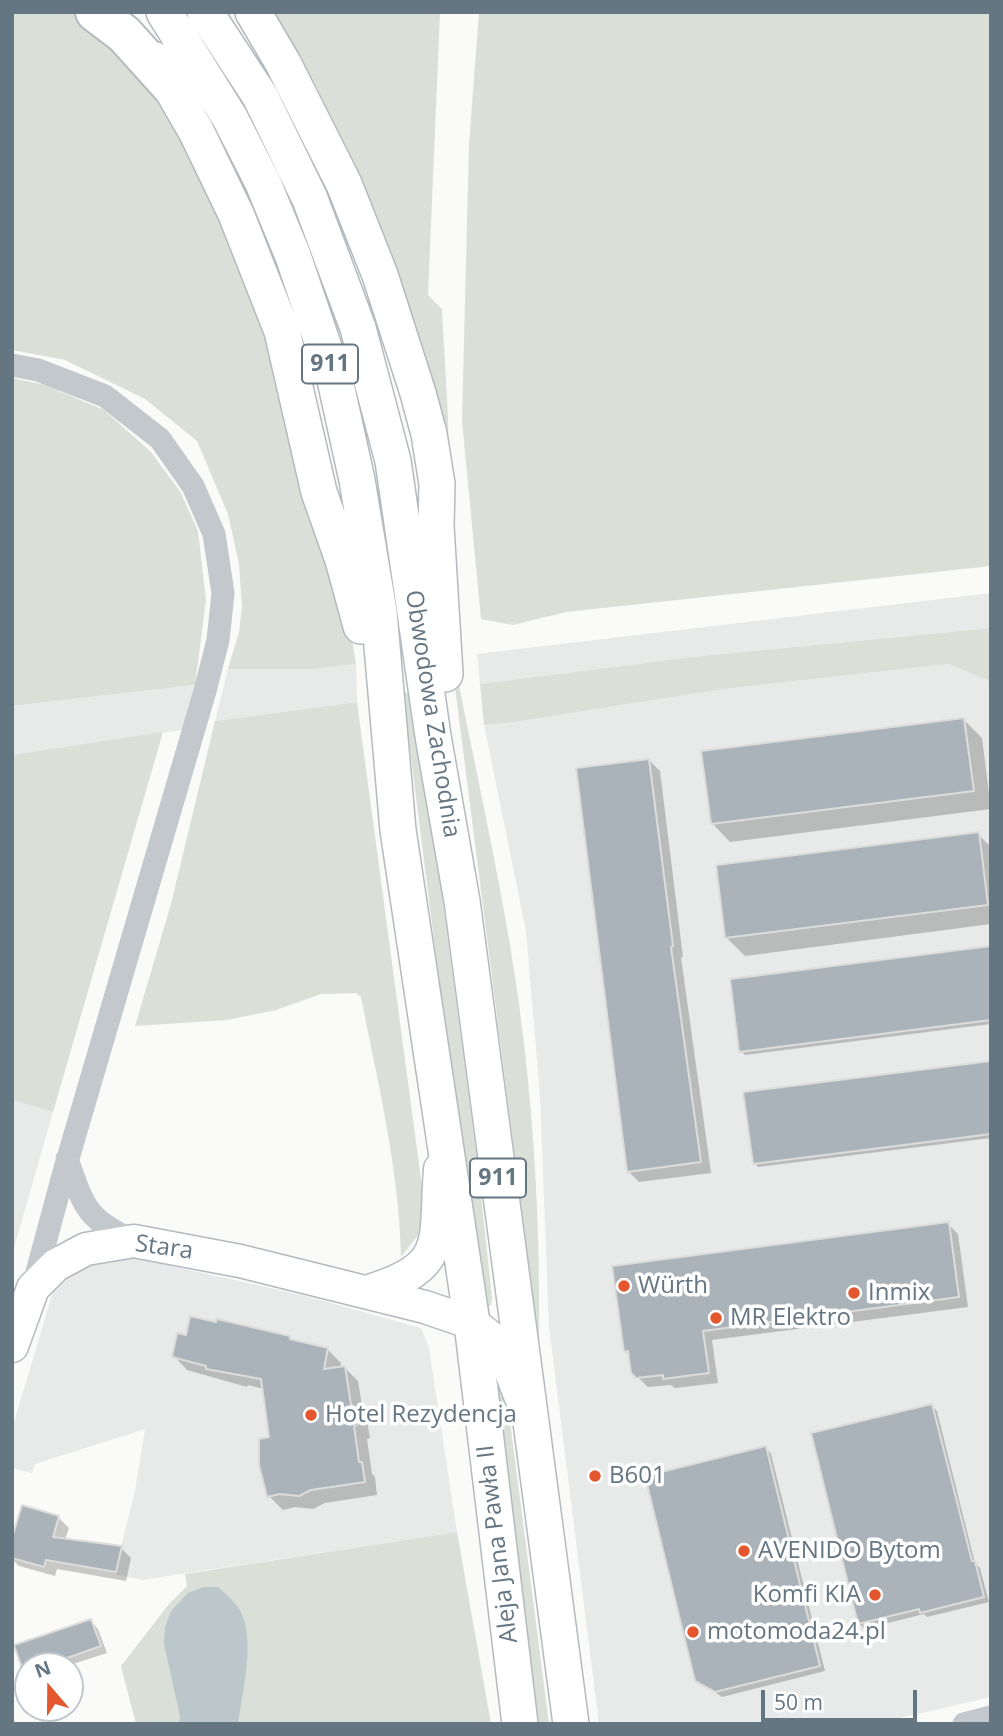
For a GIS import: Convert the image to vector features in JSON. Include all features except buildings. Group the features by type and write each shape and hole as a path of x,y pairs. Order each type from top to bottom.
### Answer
{"highway":[{"path":"95,12 124,34 170,85"}],"main road":[{"path":"126,12 196,131 236,214 282,331 319,492 347,573 388,727"},
{"path":"253,12 283,63 344,184 380,275 429,435 437,484 440,605 462,901"},
{"name":"Obwodowa Zachodnia","path":"182,18 260,96 295,164 341,277 372,375 393,461 433,736 462,901 534,1454"},
{"name":"Obwodowa Zachodnia","path":"182,18 262,183 305,288 335,380 357,480 379,612 400,844 472,1323"},
{"name":"Aleja Jana Pawła II","path":"472,1323 520,1724"},
{"name":"Aleja Jana Pawła II","path":"534,1454 571,1724"}],"street":[{"path":"12,365 38,370 105,396 160,439 193,486 214,534 223,593 218,640 205,691 67,1159 33,1288"},
{"path":"366,1292 393,1284 415,1272 428,1259 437,1240 443,1130"},
{"path":"67,1159 88,1211 110,1230 134,1241"},
{"name":"Stara","path":"12,1346 33,1288 56,1265 86,1249 134,1241 240,1261 366,1292 472,1323 490,1337 506,1360 519,1390 534,1454"},
{"path":"964,1724 991,1717"}],"shaded area":[{"path":"12,12 70,12 87,19 143,74 189,150 252,290 349,622 356,664 313,669 228,669 239,632 242,607 239,564 228,514 197,441 145,399 65,360 12,350"},
{"path":"271,12 440,12 428,295 442,309 449,487 369,204 317,88"},
{"path":"479,12 991,12 991,566 566,612 513,625 481,619 462,421 469,144"},
{"path":"12,378 45,385 104,410 151,452 181,493 198,531 206,600 195,685 12,706"},
{"path":"991,593 991,628 691,657 480,684 477,654"},
{"path":"991,628 991,682 949,664 724,689 484,725 480,684 691,657"},
{"path":"356,664 357,702 215,721 228,669 313,669"},
{"path":"949,664 991,682 991,1697 874,1724 599,1724 549,1327 540,1096 526,931 484,725 724,689"},
{"path":"195,685 182,730 12,755 12,706"},
{"path":"459,686 501,892 522,1027 536,1186 539,1346 455,687"},
{"path":"415,692 478,1167 492,1298 491,1305 486,1309 468,1212 403,693"},
{"path":"357,702 427,1224 401,1257 392,1159 361,997 356,993 321,994 276,1010 227,1020 135,1026 171,904 215,721"},
{"path":"163,732 53,1112 12,1100 12,755"},
{"path":"12,1100 53,1112 12,1255"},
{"path":"113,1253 302,1295 421,1328 429,1348 457,1532 142,1580 114,1574 135,1491 145,1429 35,1464 32,1473 12,1468 12,1429 55,1285 77,1262"},
{"path":"491,1375 497,1375 505,1383 549,1724 535,1724"},
{"path":"457,1532 491,1724 136,1724 121,1666 169,1604 187,1586 185,1574"},
{"path":"203,1587 218,1587 235,1603 247,1632 247,1663 238,1724 179,1724 180,1716 164,1644 165,1627 171,1611 188,1593"}],"place":[{"name":"Würth","path":"624,1286"},
{"name":"Inmix","path":"854,1293"},
{"name":"MR Elektro","path":"716,1318"},
{"name":"Hotel Rezydencja","path":"311,1415"},
{"name":"B601","path":"595,1476"},
{"name":"AVENIDO Bytom","path":"744,1551"},
{"name":"Komfi KIA","path":"875,1595"},
{"name":"motomoda24.pl","path":"693,1632"}]}
